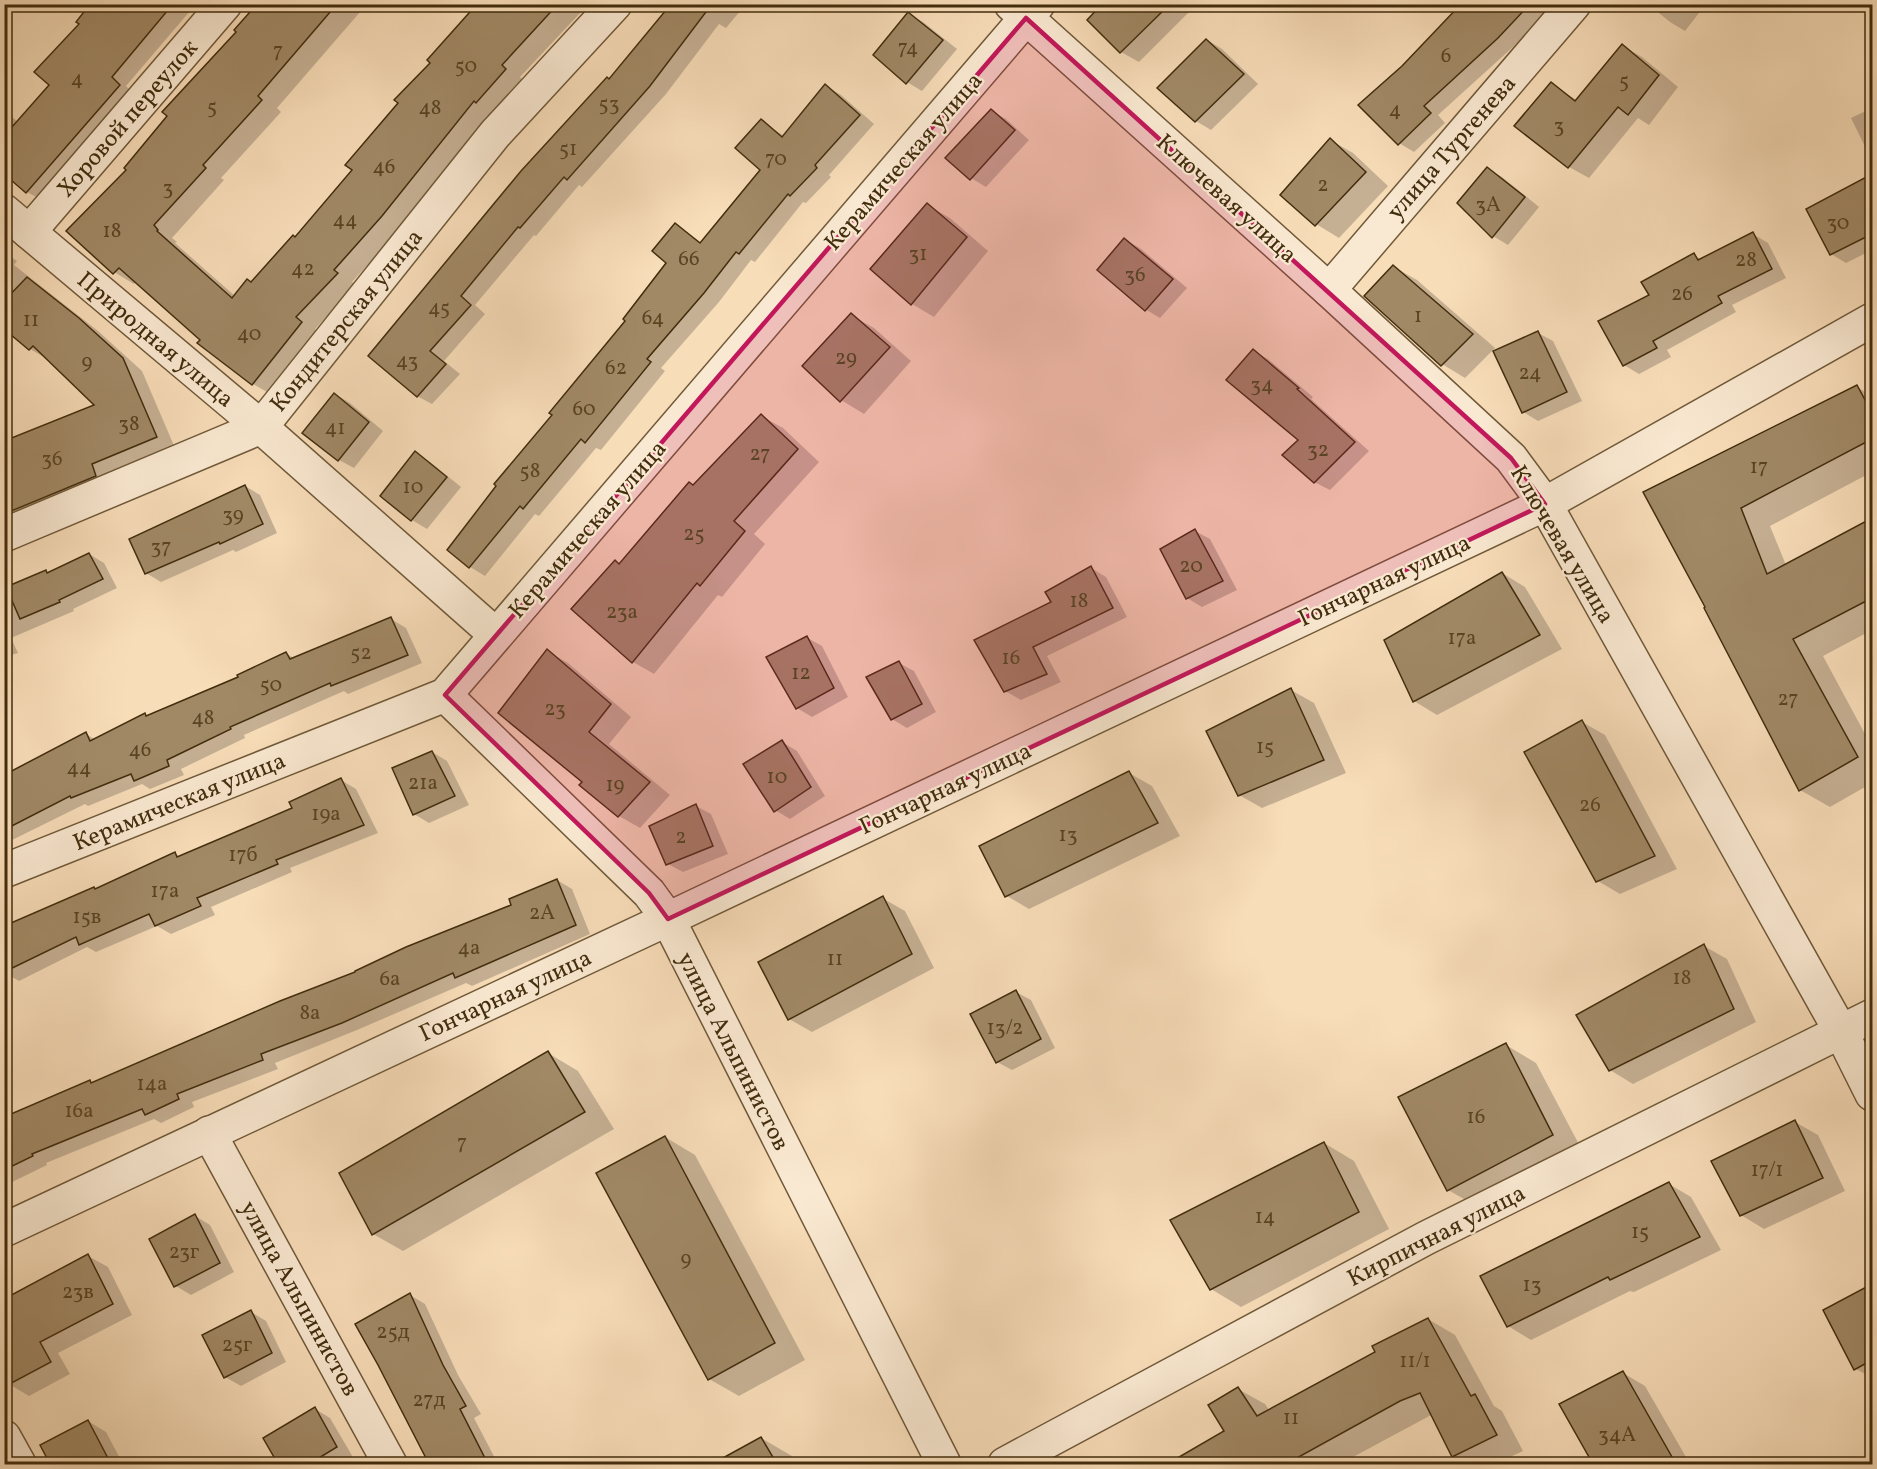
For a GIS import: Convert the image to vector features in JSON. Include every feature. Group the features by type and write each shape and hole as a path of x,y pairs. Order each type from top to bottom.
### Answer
{"street":[{"name":"Хоровой переулок","path":"29,232 225,4"},
{"name":"Кондитерская улица","path":"4,535 261,427 495,134 615,4"},
{"name":"улица Тургенева","path":"1329,290 1574,4"},
{"name":"Ключевая улица","path":"1025,9 1511,458 1545,504 1841,1032 1872,1094"},
{"name":"Керамическая улица","path":"4,871 446,694 1025,9"},
{"name":"Природная улица","path":"4,211 261,427 496,635"},
{"name":"Гончарная улица","path":"4,1230 668,920 1545,504 1872,320"},
{"name":"улица Альпинистов","path":"446,694 649,893 668,920 944,1464"},
{"name":"Кирпичная улица","path":"1005,1464 1426,1238 1872,1016"},
{"name":"улица Альпинистов","path":"209,1133 390,1464"},
{"path":"4,1437 19,1464"}],"highlighted area":[{"path":"1026,18 1511,458 1545,504 668,919 649,893 445,695"}],"building":[{"path":"90,4 173,4 112,77 120,85 26,193 4,174 4,136 49,85 34,72 79,24 76,22"},
{"path":"257,4 337,4 258,96 262,100 203,165 206,168 154,225 157,231 232,298 247,279 251,282 293,235 295,237 352,170 345,165 398,103 394,100 430,63 427,60 477,4 558,4 502,65 506,69 476,103 474,101 382,216 334,270 338,273 296,317 302,322 252,385 197,343 200,340 119,268 113,274 66,231 126,170 124,168 167,116 162,112 236,32 234,30"},
{"path":"671,4 712,4 650,86 567,180 564,177 520,228 518,227 461,296 471,305 430,351 446,364 417,397 368,356 521,171 607,77 609,79"},
{"path":"1102,4 1170,4 1120,53 1087,20"},
{"path":"1461,4 1530,4 1498,38 1424,106 1431,113 1398,145 1358,105 1402,66"},
{"path":"908,12 943,40 906,84 873,55"},
{"path":"1206,39 1244,74 1195,122 1157,88"},
{"path":"1622,44 1659,75 1628,115 1618,107 1568,168 1514,126 1551,82 1575,101"},
{"path":"825,84 860,115 815,165 817,168 790,196 788,194 739,254 736,252 647,359 651,362 585,443 581,439 523,509 520,506 469,568 447,550 496,486 494,484 552,415 549,413 625,321 623,319 666,263 652,251 675,223 700,243 760,170 735,148 761,119 782,137"},
{"path":"991,109 1015,130 970,180 945,158"},
{"path":"1330,138 1366,172 1315,226 1280,195"},
{"path":"1487,167 1525,197 1492,238 1457,203"},
{"path":"1872,174 1872,234 1830,255 1806,209"},
{"path":"927,203 967,237 911,305 870,269"},
{"path":"1753,232 1772,269 1718,296 1722,303 1653,341 1657,348 1623,366 1598,321 1649,295 1641,282 1694,253 1698,260"},
{"path":"1124,238 1173,279 1145,311 1097,270"},
{"path":"1393,265 1473,334 1441,366 1364,296"},
{"path":"27,277 79,318 123,358 157,437 92,464 96,476 4,514 4,441 94,405 33,346 29,350 4,329 4,301"},
{"path":"851,313 890,347 840,402 802,366"},
{"path":"1538,331 1567,392 1522,413 1493,351"},
{"path":"1253,349 1299,388 1297,389 1355,442 1314,483 1282,455 1298,440 1226,380"},
{"path":"1857,385 1872,413 1872,439 1741,508 1767,574 1872,518 1872,598 1793,639 1858,757 1799,791 1643,492"},
{"path":"334,393 369,422 338,461 302,433"},
{"path":"761,414 798,449 734,521 745,531 700,586 697,583 632,663 571,609 615,560 619,564 689,482 693,485"},
{"path":"415,451 447,477 411,521 380,496"},
{"path":"245,485 263,524 145,574 129,539"},
{"path":"1195,529 1223,581 1186,599 1160,549"},
{"path":"89,553 103,579 59,600 60,602 20,619 6,587 46,570 47,573"},
{"path":"1091,566 1113,608 1033,647 1047,674 1004,692 974,640 1051,602 1045,592"},
{"path":"1502,572 1540,635 1413,702 1384,640"},
{"path":"391,617 408,655 331,686 330,683 230,727 231,729 167,760 169,766 134,781 131,774 71,798 70,796 4,830 4,775 86,732 90,741 145,713 146,716 238,677 237,675 286,652 290,659"},
{"path":"807,636 834,688 796,709 766,657"},
{"path":"547,649 611,704 589,732 650,782 618,817 579,785 582,782 498,713"},
{"path":"899,661 922,704 891,720 866,677"},
{"path":"1291,688 1324,760 1238,796 1206,731"},
{"path":"1582,720 1655,856 1596,882 1524,752"},
{"path":"782,740 811,787 774,812 743,764"},
{"path":"432,751 455,796 413,815 392,768"},
{"path":"1129,771 1158,823 1005,897 979,846"},
{"path":"341,778 364,825 276,860 278,864 197,898 201,906 155,926 149,914 79,945 76,937 4,972 4,926 94,887 95,889 175,852 177,857 292,808 289,802"},
{"path":"696,804 713,846 666,865 649,826"},
{"path":"557,879 576,925 455,978 453,973 342,1023 261,1054 263,1060 177,1094 179,1099 145,1115 142,1109 32,1154 33,1156 4,1170 4,1117 90,1080 91,1083 280,1001 355,972 406,947 511,905 509,899"},
{"path":"883,896 912,954 788,1020 758,962"},
{"path":"1704,944 1734,1009 1609,1071 1576,1015"},
{"path":"1016,990 1041,1039 996,1063 970,1014"},
{"path":"1506,1043 1553,1135 1447,1191 1398,1097"},
{"path":"548,1051 585,1112 372,1235 339,1173"},
{"path":"1795,1120 1823,1178 1740,1216 1711,1161"},
{"path":"665,1136 775,1343 708,1380 596,1173"},
{"path":"1324,1142 1359,1212 1210,1290 1170,1220"},
{"path":"1669,1182 1700,1237 1610,1280 1608,1277 1507,1327 1480,1276"},
{"path":"195,1214 220,1263 174,1287 149,1239"},
{"path":"88,1254 113,1304 40,1342 51,1362 4,1387 4,1299"},
{"path":"1872,1284 1872,1360 1854,1370 1823,1310"},
{"path":"410,1293 443,1365 466,1406 460,1409 488,1464 429,1464 355,1324"},
{"path":"251,1310 272,1353 224,1378 202,1335"},
{"path":"1428,1318 1471,1396 1475,1394 1497,1435 1452,1457 1420,1393 1400,1401 1286,1464 1167,1464 1224,1431 1208,1405 1238,1387 1257,1416 1375,1352 1372,1346"},
{"path":"1623,1371 1676,1464 1593,1464 1559,1404"},
{"path":"315,1407 337,1447 309,1464 278,1464 263,1438"},
{"path":"88,1420 111,1464 50,1464 40,1445"},
{"path":"761,1437 777,1464 712,1464"}]}
